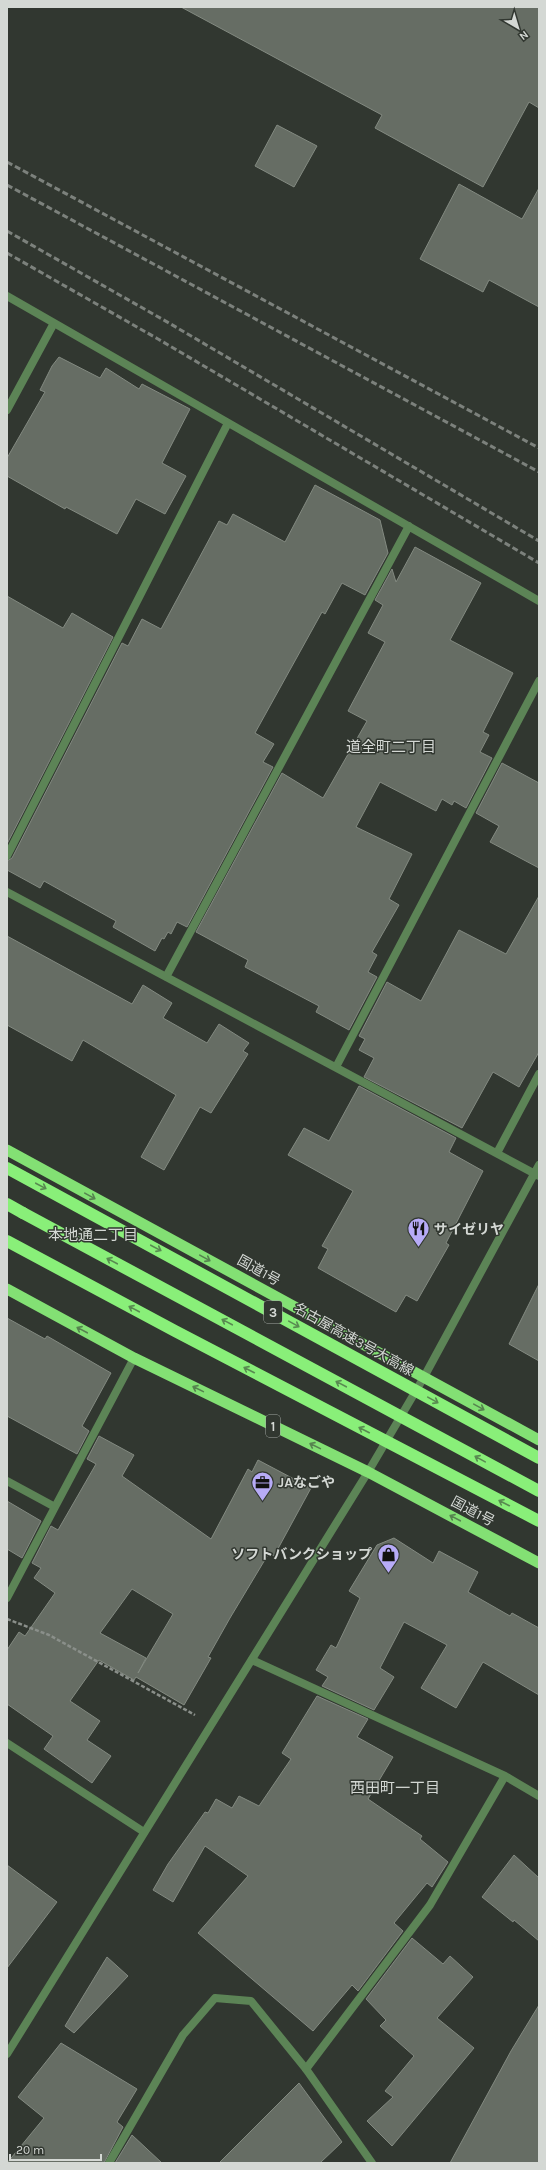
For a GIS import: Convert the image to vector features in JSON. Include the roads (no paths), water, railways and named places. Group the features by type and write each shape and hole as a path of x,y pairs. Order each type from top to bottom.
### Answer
{"highway":[{"name":"国道1号","path":"7,1150 539,1440"},
{"name":"名古屋高速3号大高線","path":"7,1168 539,1458"},
{"path":"7,1204 539,1491"},
{"path":"7,1241 175,1331 539,1521"},
{"name":"国道1号","path":"7,1289 134,1358 368,1472 539,1563"}],"street":[{"path":"7,296 539,601"},
{"path":"7,410 54,323"},
{"path":"7,856 228,423"},
{"path":"166,977 409,526"},
{"path":"336,1067 539,681"},
{"path":"7,892 537,1175"},
{"path":"497,1153 539,1074"},
{"path":"7,2054 368,1472 424,1377 537,1175 539,1165"},
{"path":"7,1598 134,1358"},
{"path":"7,1481 55,1507"},
{"path":"252,1660 504,1776 539,1796"},
{"path":"7,1743 144,1832"},
{"path":"306,2069 430,1905 504,1776"},
{"path":"109,2163 183,2035 215,1998 251,2001 306,2069 372,2163"}],"railway":[{"path":"7,162 539,448"},
{"path":"7,185 539,472"},
{"path":"7,231 169,323 539,541"},
{"path":"7,253 158,339 539,563"}],"place":[{"name":"サイゼリヤ","path":"419,1248"},
{"name":"JAなごや","path":"262,1502"},
{"name":"ソフトバンクショップ","path":"388,1574"}],"district":[{"name":"道全町二丁目","path":"391,747"},
{"name":"本地通二丁目","path":"93,1235"},
{"name":"西田町一丁目","path":"395,1788"}]}
